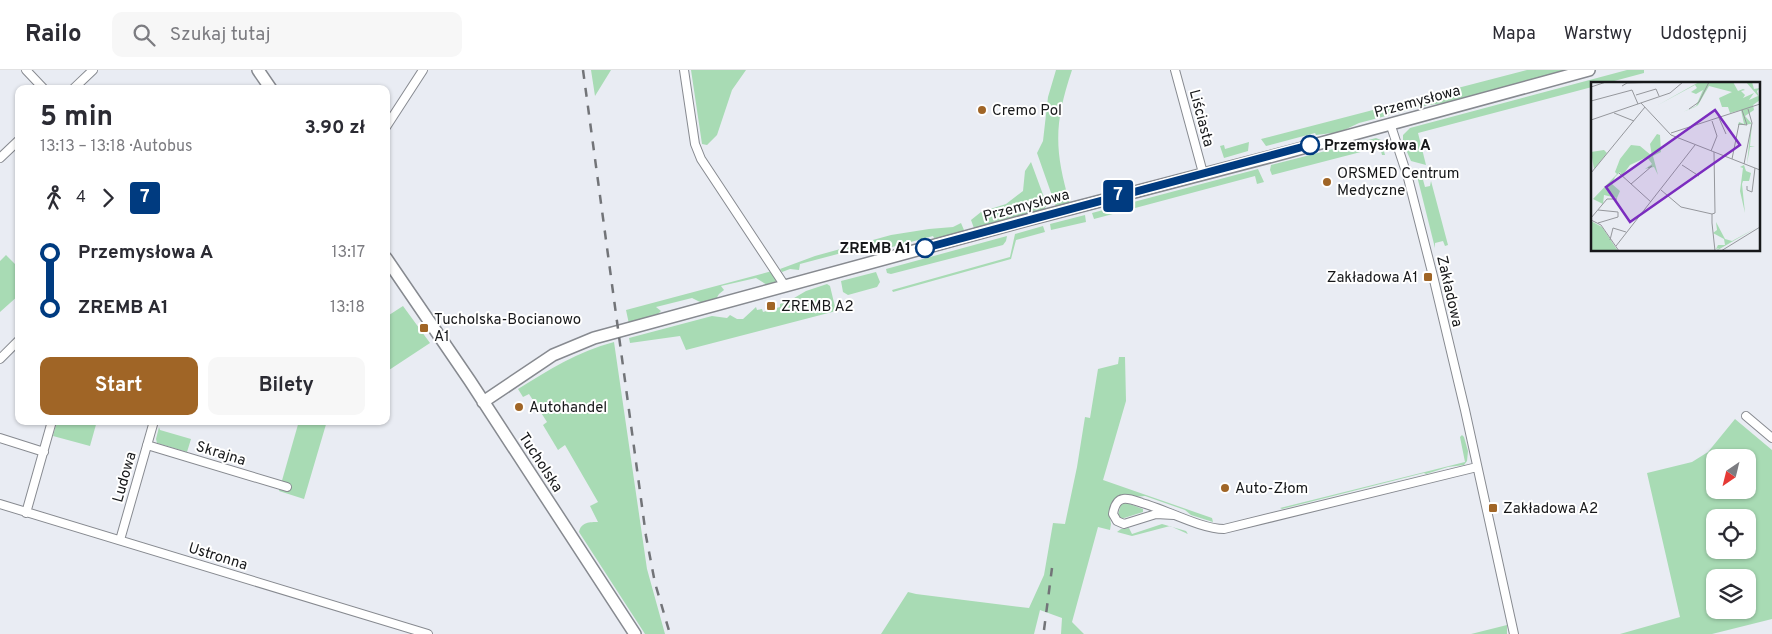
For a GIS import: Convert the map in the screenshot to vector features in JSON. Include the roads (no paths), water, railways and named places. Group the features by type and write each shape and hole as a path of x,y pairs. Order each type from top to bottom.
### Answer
{"street":[{"path":"26,70 40,85"},
{"path":"77,85 93,70"},
{"path":"258,70 268,85"},
{"path":"390,120 423,70"},
{"path":"684,70 695,144 701,159 785,286"},
{"name":"Liściasta","path":"1175,70 1203,173"},
{"name":"Przemysłowa","path":"484,402 545,360 574,345 618,331 1589,70"},
{"name":"Zakładowa","path":"1390,123 1414,198 1514,634"},
{"path":"0,158 15,144"},
{"name":"Tucholska","path":"390,264 484,402 635,634"},
{"path":"0,358 15,344"},
{"path":"1746,416 1772,438"},
{"path":"26,512 51,425"},
{"name":"Ludowa","path":"120,540 153,425"},
{"path":"0,438 44,452"},
{"name":"Skrajna","path":"147,445 287,487"},
{"path":"1174,515 1156,514 1124,524 1116,520 1113,512 1118,502 1126,498 1213,528 1226,528 1477,467"},
{"name":"Ustronna","path":"0,504 428,634"}],"railway":[{"path":"583,70 646,536 655,583 670,634"},
{"path":"1044,630 1052,568"}],"place":[{"name":"Cremo Pol","path":"982,110"},
{"name":"Przemysłowa A","path":"1310,145"},
{"name":"ORSMED Centrum Medyczne","path":"1327,182"},
{"name":"ZREMB A1","path":"925,248"},
{"name":"Zakładowa A1","path":"1428,277"},
{"name":"ZREMB A2","path":"771,306"},
{"name":"Tucholska-Bocianowo A1","path":"424,328"},
{"name":"Autohandel","path":"519,407"},
{"name":"Auto-Złom","path":"1225,488"},
{"name":"Zakładowa A2","path":"1493,508"}]}
